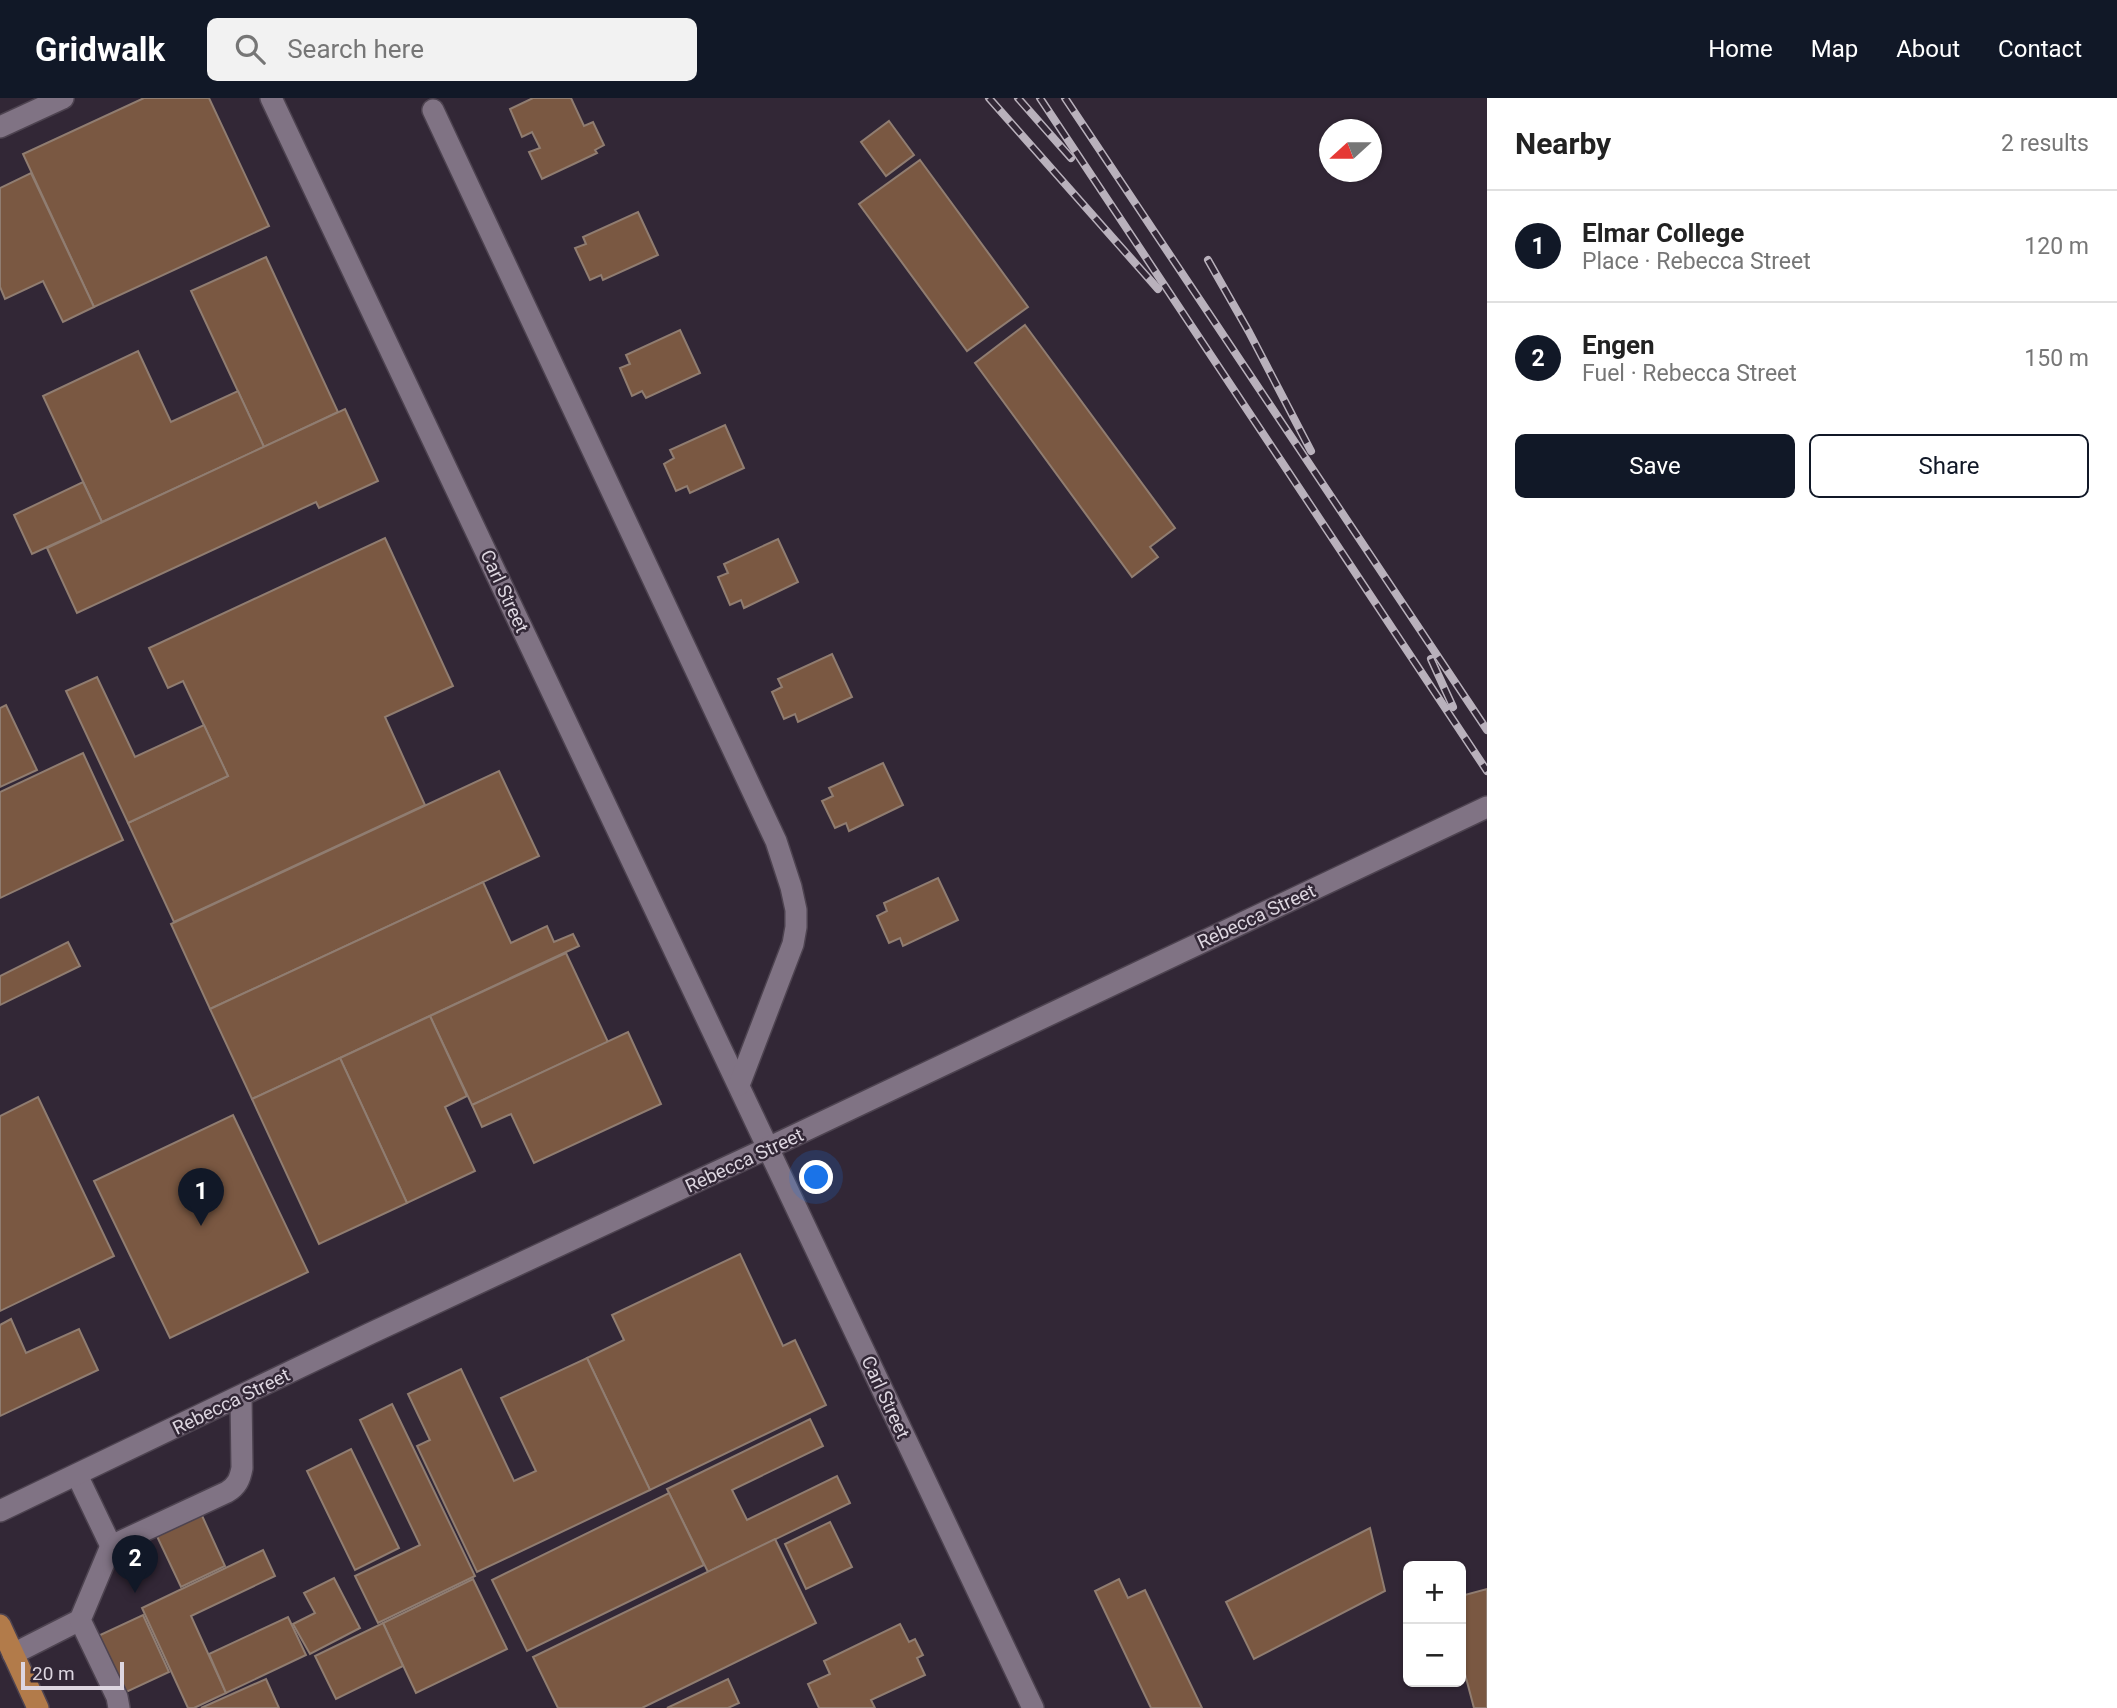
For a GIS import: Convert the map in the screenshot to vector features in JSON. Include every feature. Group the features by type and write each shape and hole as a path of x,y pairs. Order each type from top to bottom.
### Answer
{"main road":[{"path":"0,1625 38,1708"}],"street":[{"path":"0,127 63,98"},
{"name":"Carl Street","path":"271,98 1033,1708"},
{"path":"433,110 786,865 796,910 793,944 739,1085"},
{"name":"Rebecca Street","path":"0,1511 1487,807"},
{"path":"13,1654 80,1620 111,1546 235,1487 242,1468 241,1396"},
{"path":"77,1475 111,1546"},
{"path":"80,1620 117,1697 119,1708"}],"building":[{"path":"144,98 209,98 269,226 94,307 23,154"},
{"path":"533,98 571,98 584,126 593,122 604,145 595,150 597,153 542,179 529,152 540,148 532,132 522,137 510,109"},
{"path":"889,121 914,155 886,176 861,142"},
{"path":"920,160 1028,307 967,351 859,204"},
{"path":"31,173 94,307 63,322 43,281 5,299 0,287 0,188"},
{"path":"638,212 658,255 603,280 601,275 590,280 575,248 586,244 583,237"},
{"path":"266,257 338,412 264,447 191,291"},
{"path":"1025,325 1175,528 1150,547 1158,557 1132,577 975,363"},
{"path":"680,330 700,373 646,398 642,391 632,396 620,368 630,364 626,355"},
{"path":"138,351 171,422 238,391 264,447 102,522 43,396"},
{"path":"345,409 378,481 319,508 316,502 77,613 47,548"},
{"path":"725,425 744,468 690,493 687,486 676,491 664,464 674,458 670,450"},
{"path":"83,482 102,522 32,554 14,515"},
{"path":"385,538 453,686 385,717 425,805 174,922 128,823 228,776 183,681 168,688 149,648"},
{"path":"778,539 798,582 744,608 741,600 730,605 718,577 728,573 724,564"},
{"path":"832,654 852,697 798,722 795,714 784,719 772,692 782,687 778,679"},
{"path":"97,677 135,757 204,725 228,776 128,823 66,691"},
{"path":"6,705 37,770 0,787 0,708"},
{"path":"83,753 123,840 0,898 0,792"},
{"path":"883,763 903,805 849,831 846,823 835,828 822,801 833,796 829,788"},
{"path":"499,771 539,856 210,1009 171,924"},
{"path":"938,878 958,920 903,946 900,938 889,943 877,916 887,911 884,903"},
{"path":"483,882 511,943 547,926 554,942 573,934 579,946 252,1099 210,1009"},
{"path":"68,942 80,966 0,1005 0,976"},
{"path":"566,953 608,1042 472,1105 430,1016"},
{"path":"430,1016 467,1096 445,1107 475,1171 407,1203 340,1058"},
{"path":"628,1032 661,1104 534,1163 511,1114 482,1127 472,1105"},
{"path":"340,1058 407,1203 319,1244 252,1099"},
{"path":"38,1097 114,1256 0,1311 0,1116"},
{"path":"233,1115 308,1272 170,1338 94,1181"},
{"path":"740,1254 783,1346 795,1340 826,1405 650,1490 587,1358 624,1340 612,1315"},
{"path":"11,1319 26,1353 79,1329 98,1370 0,1416 0,1325"},
{"path":"587,1358 650,1490 477,1572 417,1446 430,1440 408,1394 461,1369 514,1481 536,1471 501,1398"},
{"path":"392,1404 475,1576 378,1623 355,1576 420,1545 360,1420"},
{"path":"810,1419 823,1446 732,1490 747,1520 837,1476 850,1503 708,1572 667,1489"},
{"path":"351,1449 399,1548 355,1570 307,1471"},
{"path":"669,1493 704,1565 527,1651 492,1580"},
{"path":"199,1509 225,1566 181,1587 154,1530"},
{"path":"830,1522 852,1567 806,1589 785,1544"},
{"path":"1370,1528 1385,1591 1254,1659 1226,1602"},
{"path":"775,1539 816,1623 642,1708 558,1708 533,1657"},
{"path":"263,1550 275,1576 191,1616 226,1693 194,1708 188,1708 142,1608"},
{"path":"334,1578 360,1628 310,1654 293,1624 315,1613 304,1593"},
{"path":"473,1579 507,1649 416,1693 383,1623"},
{"path":"1119,1579 1128,1598 1145,1590 1202,1708 1151,1708 1095,1591"},
{"path":"1487,1589 1487,1708 1474,1708 1466,1678 1466,1595"},
{"path":"143,1615 169,1672 124,1693 98,1636"},
{"path":"288,1617 306,1655 226,1693 209,1654"},
{"path":"383,1623 403,1666 336,1699 315,1656"},
{"path":"900,1624 909,1642 915,1639 923,1655 917,1658 925,1675 871,1700 875,1708 819,1708 808,1684 830,1674 824,1661"},
{"path":"266,1679 279,1708 201,1708"},
{"path":"728,1679 739,1703 728,1708 667,1708"}],"railway":[{"path":"989,98 1158,289"},
{"path":"1018,98 1071,158"},
{"path":"1040,98 1487,771"},
{"path":"1065,98 1487,730"},
{"path":"1208,260 1311,451"},
{"path":"1431,659 1453,707"}],"place":[{"name":"Elmar College","path":"201,1226"},
{"name":"Engen","path":"135,1593"}]}
